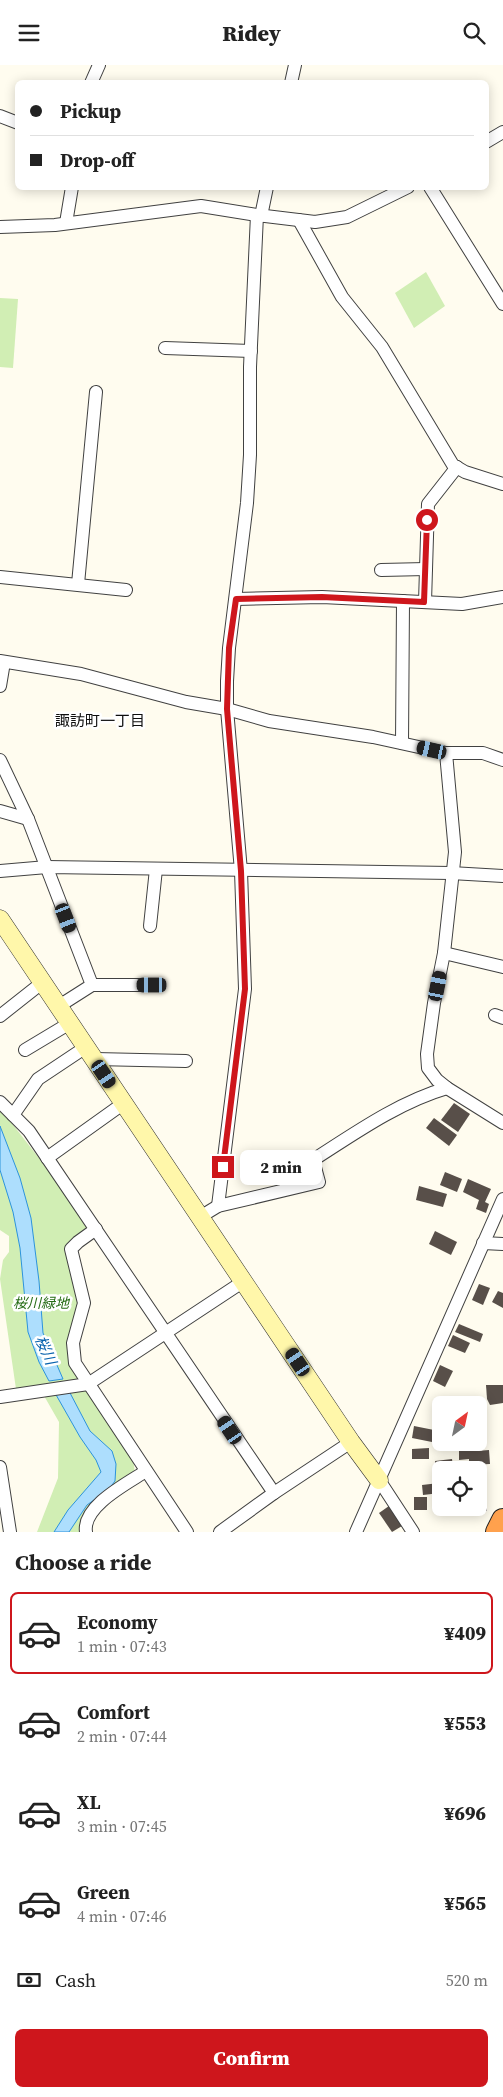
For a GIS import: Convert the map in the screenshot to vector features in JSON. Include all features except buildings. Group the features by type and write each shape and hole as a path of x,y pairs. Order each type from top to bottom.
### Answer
{"highway":[{"path":"497,1532 503,1520"}],"street":[{"path":"92,80 99,65"},
{"path":"292,80 295,65"},
{"path":"0,116 15,122"},
{"path":"489,140 503,132"},
{"path":"66,223 72,190"},
{"path":"218,1206 245,989 241,871 227,709 229,648 236,599 250,455 251,351 259,216 267,190"},
{"path":"0,227 66,223 201,206 259,216 315,221 347,217 402,190"},
{"path":"432,190 503,304"},
{"path":"299,220 342,297 382,347 453,465 465,472 503,484"},
{"path":"165,348 251,351"},
{"path":"78,584 96,392"},
{"path":"424,602 428,504 456,467"},
{"path":"381,570 426,569"},
{"path":"0,577 126,589"},
{"path":"236,599 322,597 462,604 503,597"},
{"path":"402,743 403,601"},
{"path":"0,686 2,661 53,668 116,682 186,703 227,709 269,721 402,743 446,753 484,753 503,760"},
{"path":"446,753 454,852 444,953 434,1003 427,1061 428,1068 437,1080 447,1088 503,1123"},
{"path":"0,760 28,819 92,985"},
{"path":"0,811 28,819"},
{"path":"0,871 47,867 451,873 503,876"},
{"path":"150,926 156,869"},
{"path":"0,919 413,1532"},
{"path":"444,953 503,967"},
{"path":"0,1016 43,982"},
{"path":"59,1005 92,985 152,985"},
{"path":"26,1050 70,1023"},
{"path":"13,1115 38,1079 91,1053 186,1061"},
{"path":"200,1217 218,1206 319,1182 313,1160 392,1112 427,1094 447,1088"},
{"path":"0,1102 29,1131 96,1229 164,1334 274,1493"},
{"path":"47,1158 124,1103"},
{"path":"356,1532 503,1199"},
{"path":"96,1229 78,1242 72,1249 73,1262 84,1303 73,1343 75,1363 187,1532"},
{"path":"483,1243 503,1244"},
{"path":"0,1397 88,1384 244,1281"},
{"path":"220,1532 274,1493 351,1442"},
{"path":"0,1467 10,1532"},
{"path":"86,1532 85,1527 93,1510 109,1495 146,1471"}],"green space":[{"path":"426,272 445,306 414,328 395,293"},
{"path":"0,298 18,299 13,368 0,367"},
{"name":"桜川緑地","path":"0,1108 42,1162 88,1228 66,1247 80,1304 79,1379 16,1389 0,1279 3,1260 9,1252 9,1236 0,1230"},
{"path":"85,1388 133,1459 135,1473 88,1506 81,1518 83,1532 37,1532 58,1478 59,1422 43,1394"}],"water":[{"name":"桜川","path":"0,1126 20,1178 31,1218 43,1333 63,1379 49,1381 39,1362 28,1332 20,1248 13,1212 0,1170"},
{"path":"69,1391 90,1431 112,1451 116,1464 115,1481 109,1489 87,1505 69,1532 54,1532 68,1510 101,1472 96,1460 80,1437 55,1393"}],"district":[{"name":"諏訪町一丁目","path":"100,720"}],"route":[{"path":"223,1167 245,989 241,871 227,709 229,648 236,599 322,597 424,602 427,520"}]}
